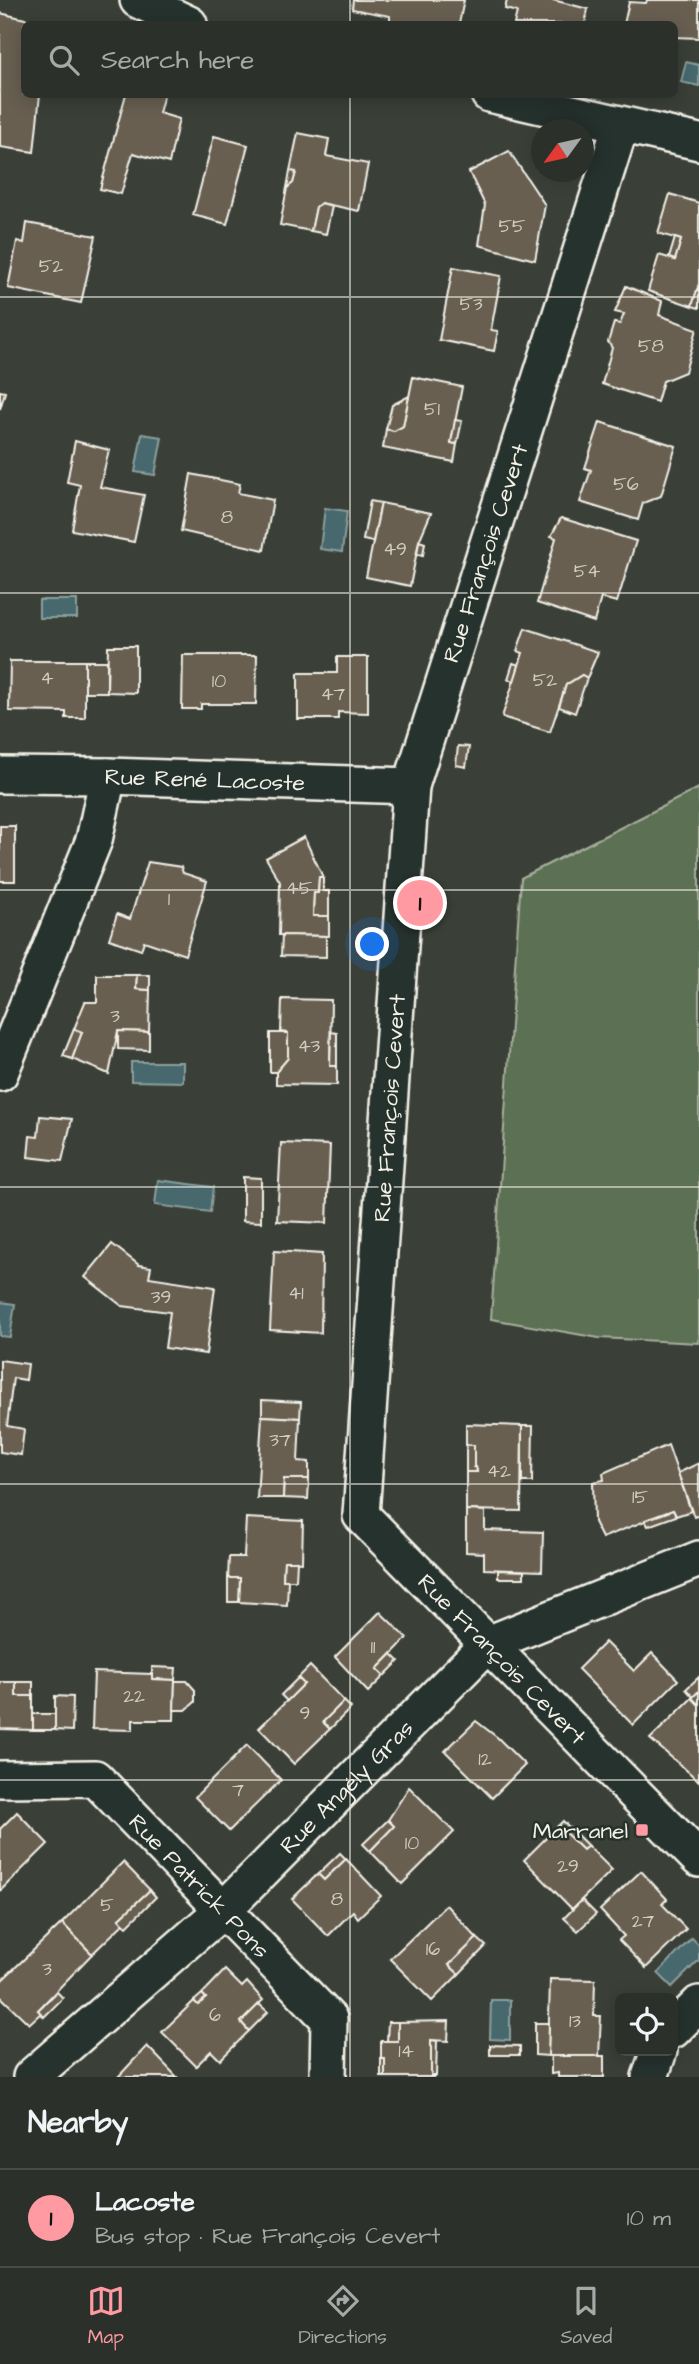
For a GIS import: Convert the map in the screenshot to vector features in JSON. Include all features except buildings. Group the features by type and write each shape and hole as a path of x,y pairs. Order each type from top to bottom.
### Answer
{"street":[{"path":"138,0 183,21"},
{"path":"506,98 699,142"},
{"name":"Rue François Cevert","path":"621,125 411,786 361,1515 699,1859"},
{"name":"Rue René Lacoste","path":"0,775 411,786"},
{"path":"0,1073 94,840 108,776"},
{"name":"Rue Angély Gras","path":"31,2077 224,1909 488,1644 699,1559"},
{"name":"Rue Patrick Pons","path":"0,1779 95,1778 330,2020 328,2077"},
{"path":"678,2025 699,2004"},
{"path":"650,2077 657,2056"}],"green space":[{"path":"699,788 699,1343 599,1338 491,1319 521,878"}],"water":[{"path":"686,62 699,65 699,86 681,82"},
{"path":"142,434 162,437 155,475 135,472"},
{"path":"325,508 347,511 342,552 320,549"},
{"path":"39,600 77,600 77,618 39,618"},
{"path":"131,1062 183,1062 183,1082 131,1081"},
{"path":"158,1180 213,1187 210,1212 155,1205"},
{"path":"0,1302 15,1304 10,1337 0,1336"},
{"path":"692,1938 699,1945 699,1960 672,1987 658,1973"},
{"path":"491,2000 510,2000 510,2040 490,2039"}],"place":[{"name":"Lacoste","path":"420,903"},
{"name":"Marranel","path":"642,1830"}]}
